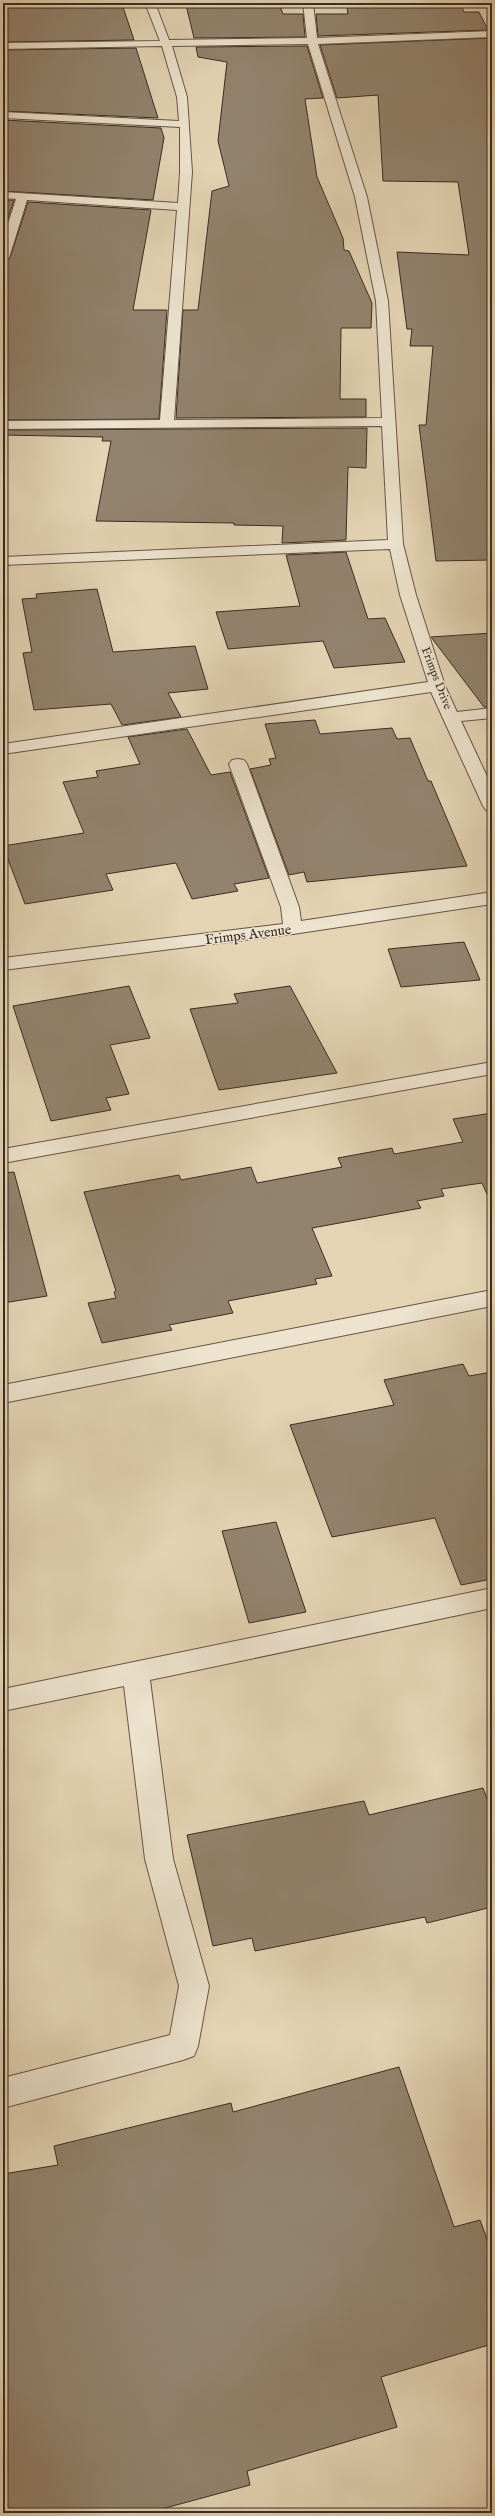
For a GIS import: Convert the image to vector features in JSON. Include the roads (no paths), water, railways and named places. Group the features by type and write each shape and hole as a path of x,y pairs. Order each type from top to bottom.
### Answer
{"street":[{"path":"150,3 166,44 182,97 185,124 186,172 167,423"},
{"name":"Frimps Drive","path":"308,3 312,41 361,197 382,300 396,544 408,595 437,686 492,806"},
{"path":"3,46 312,41 492,34"},
{"path":"3,115 185,124"},
{"path":"3,195 183,207"},
{"path":"3,258 22,197"},
{"path":"3,425 390,422"},
{"path":"3,561 396,544"},
{"path":"3,749 437,686"},
{"path":"452,717 492,713"},
{"path":"238,764 290,907 294,928"},
{"name":"Frimps Avenue","path":"3,964 294,928 492,898"},
{"path":"3,1156 492,1068"},
{"path":"3,1394 492,1298"},
{"path":"3,1700 492,1598"},
{"path":"3,2093 183,2046 194,1986 159,1859 136,1672"}]}
